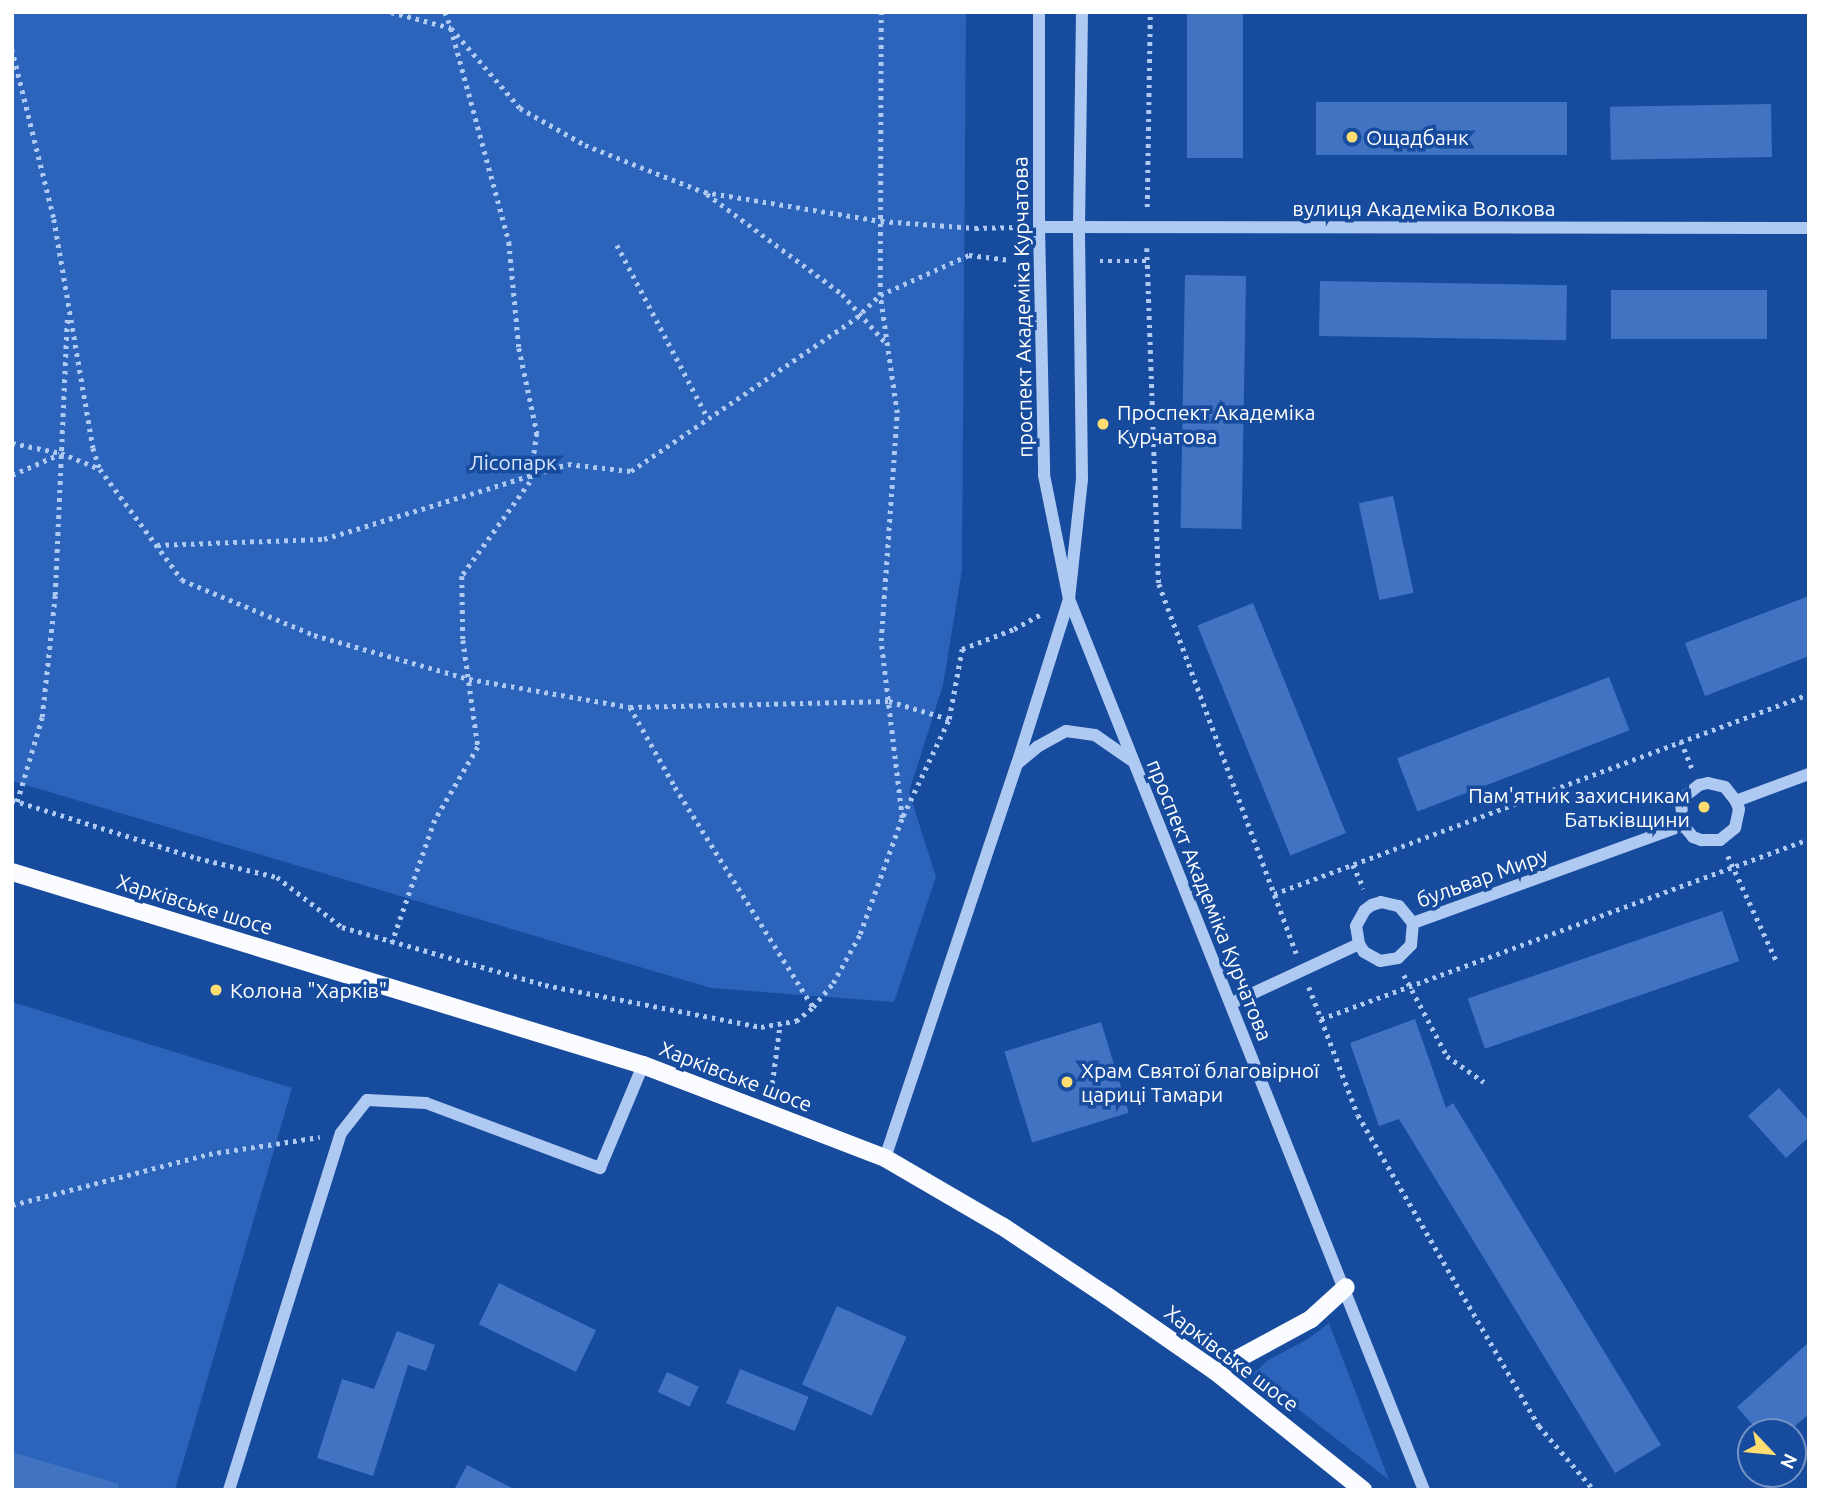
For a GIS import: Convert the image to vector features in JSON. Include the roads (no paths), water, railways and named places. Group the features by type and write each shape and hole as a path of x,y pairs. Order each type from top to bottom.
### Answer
{"main road":[{"name":"Харківське шосе","path":"12,872 643,1065 885,1158 1002,1226 1215,1371 1363,1490"},
{"path":"1215,1371 1311,1319 1346,1287"}],"street":[{"name":"проспект Академіка Курчатова","path":"1039,12 1039,227 1044,475 1069,599 1132,762 1346,1287 1424,1490"},
{"name":"проспект Академіка Курчатова","path":"1069,599 1082,479 1079,227 1082,12"},
{"name":"вулиця Академіка Волкова","path":"1039,227 1809,229"},
{"path":"885,1158 1017,764 1069,599"},
{"path":"1017,764 1037,747 1066,731 1095,735 1132,762"},
{"path":"1736,800 1809,774"},
{"path":"1716,783 1725,787 1736,800 1739,809 1735,828 1720,840 1701,840 1692,836 1683,825 1681,804 1685,796 1699,785 1716,783"},
{"name":"бульвар Миру","path":"1413,923 1683,825"},
{"name":"бульвар Миру","path":"1381,902 1399,905 1413,923 1411,946 1398,958 1380,961 1364,952 1359,944 1356,926 1365,910 1373,905 1381,902"},
{"path":"1232,1003 1359,944"},
{"path":"229,1490 341,1133 367,1100 426,1103 600,1168 643,1065"}],"place":[{"name":"Ощадбанк","path":"1352,137"},
{"name":"Проспект Академіка Курчатова","path":"1103,424"},
{"name":"Пам'ятник захисникам Батьківщини","path":"1704,807"},
{"name":"Колона \"Харків\"","path":"216,990"},
{"name":"Храм Святої благовірної цариці Тамари","path":"1067,1082"}],"park label":[{"name":"Лісопарк","path":"513,462"}]}
